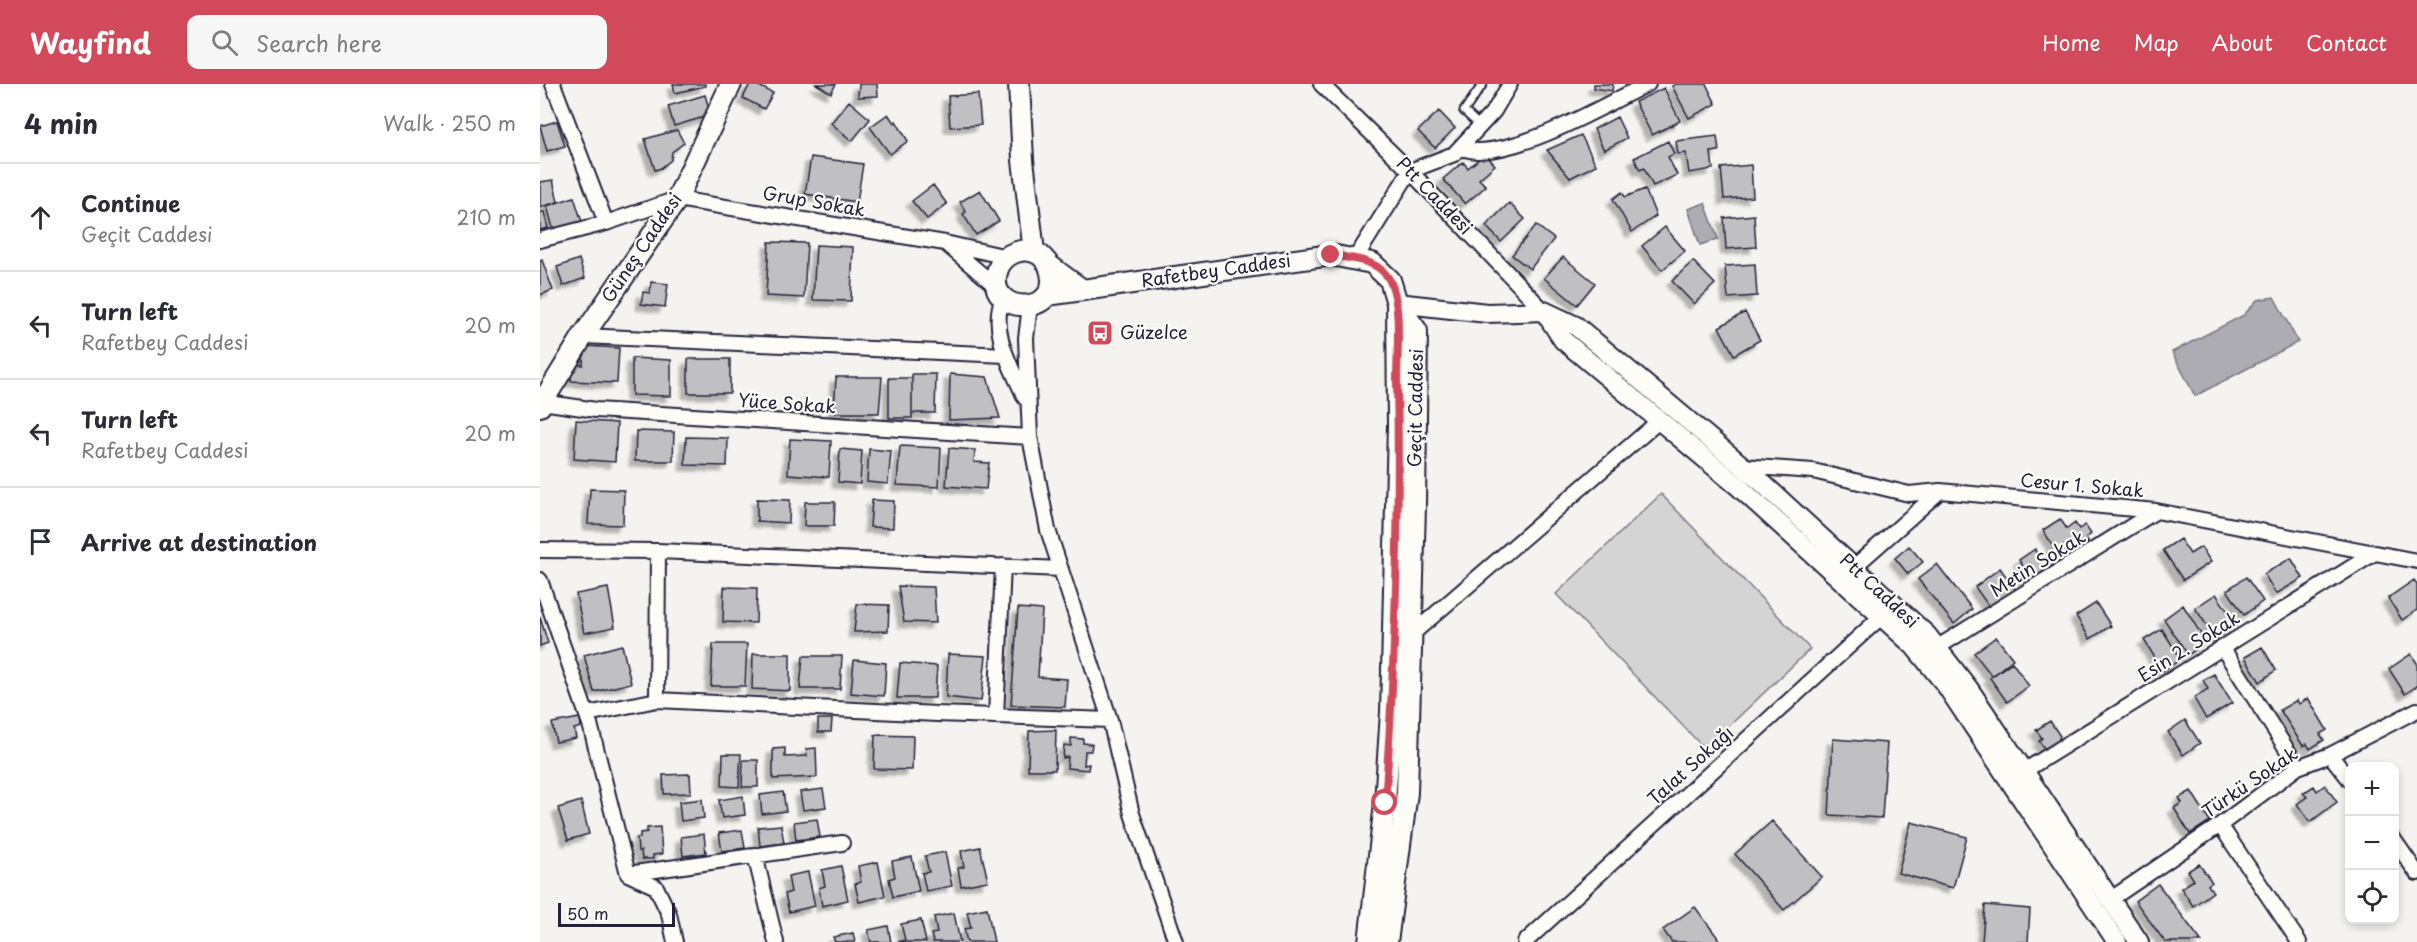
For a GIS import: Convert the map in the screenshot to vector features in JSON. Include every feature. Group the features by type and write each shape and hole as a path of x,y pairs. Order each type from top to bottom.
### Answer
{"main road":[{"name":"Güneş Caddesi","path":"541,404 583,336 677,199 731,84"},
{"path":"1019,84 1023,160 1034,252"},
{"path":"1050,266 1053,281 1047,295 1039,302 1030,306 1020,306 1011,303 1001,293 997,272 1007,257 1025,250 1040,255 1050,266 1083,290"},
{"name":"Rafetbey Caddesi","path":"1047,295 1331,255 1372,263 1390,280 1397,303"},
{"name":"Geçit Caddesi","path":"1387,942 1407,793 1415,506 1417,331 1397,303"},
{"name":"Geçit Caddesi","path":"1369,942 1385,803 1392,712 1398,425 1397,303"}],"street":[{"path":"554,84 606,223"},
{"name":"Ptt Caddesi","path":"1321,84 1410,171 1544,311 1563,340 1739,486 1914,646 1946,684 2117,942"},
{"path":"1355,260 1410,171 1454,154 1494,111 1510,84"},
{"path":"1460,148 1479,151 1509,147 1544,134 1647,84"},
{"path":"540,240 606,223 677,199"},
{"name":"Grup Sokak","path":"677,199 945,243 1007,257"},
{"path":"945,243 1001,293 997,320 1006,355 1028,405"},
{"path":"1397,303 1487,313 1544,311"},
{"path":"1030,306 1026,338 1030,437 1048,530 1110,720 1132,814 1176,942"},
{"name":"Ptt Caddesi","path":"1544,311 1576,326 1742,466 1938,647 2025,771 2139,942"},
{"path":"583,336 1006,355"},
{"name":"Yüce Sokak","path":"541,404 596,410 1030,437"},
{"path":"1411,635 1660,420"},
{"name":"Cesur 1. Sokak","path":"1742,466 1813,471 1909,494 1940,491 2156,511 2417,561"},
{"path":"1854,567 1940,491"},
{"name":"Metin Sokak","path":"1938,647 2156,511"},
{"path":"540,550 658,551 1061,569"},
{"path":"657,700 658,551"},
{"name":"Esin 2. Sokak","path":"2025,771 2373,554"},
{"path":"996,716 1003,566"},
{"path":"540,580 586,714 628,874"},
{"name":"Talat Sokağı","path":"1525,942 1882,616"},
{"path":"2222,647 2298,767"},
{"path":"586,714 657,700 1110,720"},
{"name":"Türkü Sokak","path":"2111,899 2220,825 2298,767 2330,755 2417,710"},
{"path":"2330,755 2345,775"},
{"path":"2220,825 2299,942"},
{"path":"628,874 842,843"},
{"path":"2399,847 2417,873"},
{"path":"754,855 776,942"},
{"path":"628,874 656,887 669,914 675,942"}],"lane":[{"path":"1480,126 1464,111 1483,84"}],"shaded area":[{"path":"1705,203 1718,239 1700,245 1688,209"},
{"path":"2274,297 2298,342 2195,396 2172,352 2244,315 2257,300"},
{"path":"1661,494 1810,649 1705,749 1556,594"}],"building":[{"path":"673,84 705,84 706,86 675,93"},
{"path":"750,84 755,84 773,93 764,109 743,98"},
{"path":"816,84 836,84 831,93"},
{"path":"859,84 877,84 878,96 858,97"},
{"path":"1594,84 1613,84 1612,91 1594,88"},
{"path":"1706,84 1716,104 1689,118 1672,86"},
{"path":"1664,88 1680,121 1652,135 1635,102"},
{"path":"978,94 981,125 950,127 948,96"},
{"path":"705,95 711,115 674,126 668,106"},
{"path":"849,101 870,119 852,141 831,123"},
{"path":"1439,111 1455,128 1435,148 1418,131"},
{"path":"888,114 894,123 896,121 908,141 890,154 870,127"},
{"path":"1617,117 1627,138 1604,150 1594,129"},
{"path":"557,121 565,146 547,151 540,126"},
{"path":"677,130 684,143 672,152 671,160 655,170 645,139"},
{"path":"1581,135 1596,165 1570,178 1547,150"},
{"path":"1717,136 1719,151 1711,152 1713,169 1689,173 1686,153 1678,154 1676,141"},
{"path":"1668,141 1674,154 1668,157 1677,175 1653,186 1644,168 1640,170 1634,158"},
{"path":"1485,154 1495,165 1479,179 1486,186 1465,204 1443,179 1463,162 1468,168"},
{"path":"811,157 863,164 857,202 805,194"},
{"path":"1751,165 1753,197 1724,199 1721,168"},
{"path":"553,180 558,202 540,207 540,182"},
{"path":"933,185 947,204 927,219 912,201"},
{"path":"1645,189 1656,216 1632,232 1613,199 1622,192 1625,197"},
{"path":"980,190 999,221 976,235 963,214 966,212 960,202"},
{"path":"574,197 582,222 554,232 547,206"},
{"path":"1509,203 1525,219 1501,242 1486,226"},
{"path":"540,212 544,212 548,228 540,230"},
{"path":"1754,215 1756,247 1726,249 1724,218"},
{"path":"1536,225 1554,239 1530,269 1512,255"},
{"path":"1665,227 1685,251 1662,270 1642,246"},
{"path":"769,242 807,243 804,298 766,296"},
{"path":"816,245 853,247 851,301 813,300"},
{"path":"1563,257 1595,283 1577,305 1544,278"},
{"path":"579,259 585,278 563,286 557,267"},
{"path":"542,260 553,290 540,295 540,261"},
{"path":"1693,261 1715,284 1694,304 1672,281"},
{"path":"1755,264 1757,296 1728,298 1725,266"},
{"path":"651,282 668,284 665,307 641,304 643,292 650,293"},
{"path":"1745,312 1760,340 1734,355 1719,327"},
{"path":"584,346 619,348 617,383 571,381 572,364 583,365"},
{"path":"632,358 671,360 671,396 632,395"},
{"path":"688,359 730,359 730,393 688,393"},
{"path":"912,374 936,374 935,413 912,413"},
{"path":"950,374 987,377 1000,418 949,420"},
{"path":"836,377 882,377 879,413 834,413"},
{"path":"889,378 912,378 912,418 889,418"},
{"path":"576,420 617,423 615,462 574,459"},
{"path":"636,431 674,432 673,461 635,461"},
{"path":"686,437 728,438 727,466 685,465"},
{"path":"790,439 831,441 829,477 788,474"},
{"path":"900,446 941,448 939,487 897,485"},
{"path":"949,448 975,450 974,462 989,463 986,489 946,486"},
{"path":"840,449 862,451 860,484 838,482"},
{"path":"869,449 891,451 888,484 867,482"},
{"path":"590,489 624,490 623,525 588,524"},
{"path":"757,499 790,500 789,523 757,521"},
{"path":"872,500 894,501 893,528 870,527"},
{"path":"805,502 835,502 834,526 804,526"},
{"path":"2060,519 2067,529 2075,523 2079,529 2085,525 2091,534 2086,538 2088,542 2070,554 2065,546 2056,551 2043,530"},
{"path":"2180,539 2190,554 2201,547 2211,562 2183,580 2163,550"},
{"path":"1909,546 1923,562 1908,574 1895,558"},
{"path":"2035,549 2036,553 2049,553 2053,565 2027,583 2018,570 2023,566 2019,560"},
{"path":"2291,558 2303,578 2276,594 2264,574"},
{"path":"1937,564 1972,609 1954,624 1918,579"},
{"path":"2000,568 2016,590 1990,608 1975,587"},
{"path":"2246,577 2263,601 2244,615 2227,590"},
{"path":"2414,580 2417,585 2417,610 2402,620 2388,598"},
{"path":"898,586 934,587 936,623 904,622"},
{"path":"724,587 757,588 756,623 723,622"},
{"path":"608,588 615,627 584,633 576,594"},
{"path":"2216,594 2237,625 2216,639 2195,608"},
{"path":"2096,603 2111,626 2090,639 2076,616"},
{"path":"857,604 889,605 888,631 854,632"},
{"path":"2183,605 2206,642 2188,655 2164,619"},
{"path":"1018,608 1042,610 1038,677 1067,679 1065,707 1011,705"},
{"path":"540,617 548,643 540,646"},
{"path":"2162,629 2181,659 2163,671 2144,640"},
{"path":"1996,637 2013,659 1992,676 1974,653"},
{"path":"713,644 747,644 745,686 711,686"},
{"path":"622,645 631,683 594,692 584,655"},
{"path":"2262,647 2276,670 2260,682 2245,657"},
{"path":"753,654 790,654 790,691 752,689"},
{"path":"948,654 986,656 981,701 946,697"},
{"path":"2411,654 2417,663 2417,686 2405,694 2389,669"},
{"path":"803,656 842,656 840,689 800,689"},
{"path":"854,660 886,663 884,696 851,693"},
{"path":"2012,662 2029,686 2007,702 1990,678"},
{"path":"900,663 937,666 935,698 897,698"},
{"path":"2214,674 2232,703 2206,719 2194,698 2208,689 2203,680"},
{"path":"2308,698 2327,730 2320,734 2324,740 2310,749 2307,744 2303,746 2280,710 2297,700 2299,704"},
{"path":"580,718 581,727 574,729 576,738 556,742 552,723"},
{"path":"818,719 832,719 831,732 818,732"},
{"path":"2185,720 2200,743 2183,755 2168,732"},
{"path":"2050,721 2061,741 2046,751 2039,741 2042,738 2036,730"},
{"path":"1056,730 1055,770 1028,770 1029,731"},
{"path":"875,735 913,736 912,770 874,769"},
{"path":"1071,738 1083,739 1083,743 1092,744 1091,751 1085,751 1084,765 1089,764 1088,770 1067,768 1068,757 1063,758 1064,745 1071,746"},
{"path":"1833,739 1887,743 1882,818 1829,815"},
{"path":"785,748 785,757 807,756 806,749 816,748 817,777 773,779 773,749"},
{"path":"723,754 741,754 739,787 722,786"},
{"path":"743,760 758,760 758,787 742,787"},
{"path":"690,774 691,793 664,794 663,775"},
{"path":"2325,785 2337,802 2310,822 2297,804 2307,797 2303,793 2314,786 2317,791"},
{"path":"823,789 826,807 803,810 800,792"},
{"path":"2191,791 2210,821 2190,834 2174,808 2182,803 2179,798"},
{"path":"783,792 786,811 762,814 760,795"},
{"path":"743,796 745,815 722,818 719,800"},
{"path":"702,799 704,818 681,821 679,802"},
{"path":"581,801 589,834 568,840 558,808"},
{"path":"817,819 820,837 796,840 794,822"},
{"path":"1772,821 1822,877 1784,910 1735,854"},
{"path":"1911,822 1967,837 1953,888 1898,873"},
{"path":"781,825 784,843 760,846 758,827"},
{"path":"660,827 662,854 653,855 653,859 642,859 641,851 638,851 637,838 640,838 640,833 647,832 647,828"},
{"path":"742,830 745,848 722,851 719,833"},
{"path":"704,834 706,853 683,856 681,837"},
{"path":"980,847 988,881 961,886 958,868 964,867 961,851"},
{"path":"945,852 952,886 926,891 922,873 929,872 925,856"},
{"path":"912,857 919,891 893,897 889,879 895,877 892,861"},
{"path":"878,862 885,896 859,902 855,884 861,882 858,866"},
{"path":"2199,864 2212,882 2208,885 2213,892 2193,906 2181,888 2194,880 2188,871"},
{"path":"841,866 848,900 822,906 819,888 825,886 822,870"},
{"path":"808,872 815,906 789,912 785,894 791,892 788,876"},
{"path":"2158,884 2202,942 2165,942 2135,901"},
{"path":"1985,905 2030,909 2028,942 1982,942"},
{"path":"1695,907 1721,942 1672,942 1663,930"},
{"path":"987,908 994,942 967,942 964,929 971,928 967,912"},
{"path":"954,913 960,942 933,942 931,934 937,933 934,917"},
{"path":"921,920 926,942 898,942 905,940 901,924"},
{"path":"888,926 891,942 871,942 868,930"},
{"path":"853,933 855,942 835,942 833,937"}],"place":[{"name":"Güzelce","path":"1100,333"}],"route":[{"path":"1331,255 1372,263 1390,280 1397,303 1398,425 1392,712 1385,803"}]}
